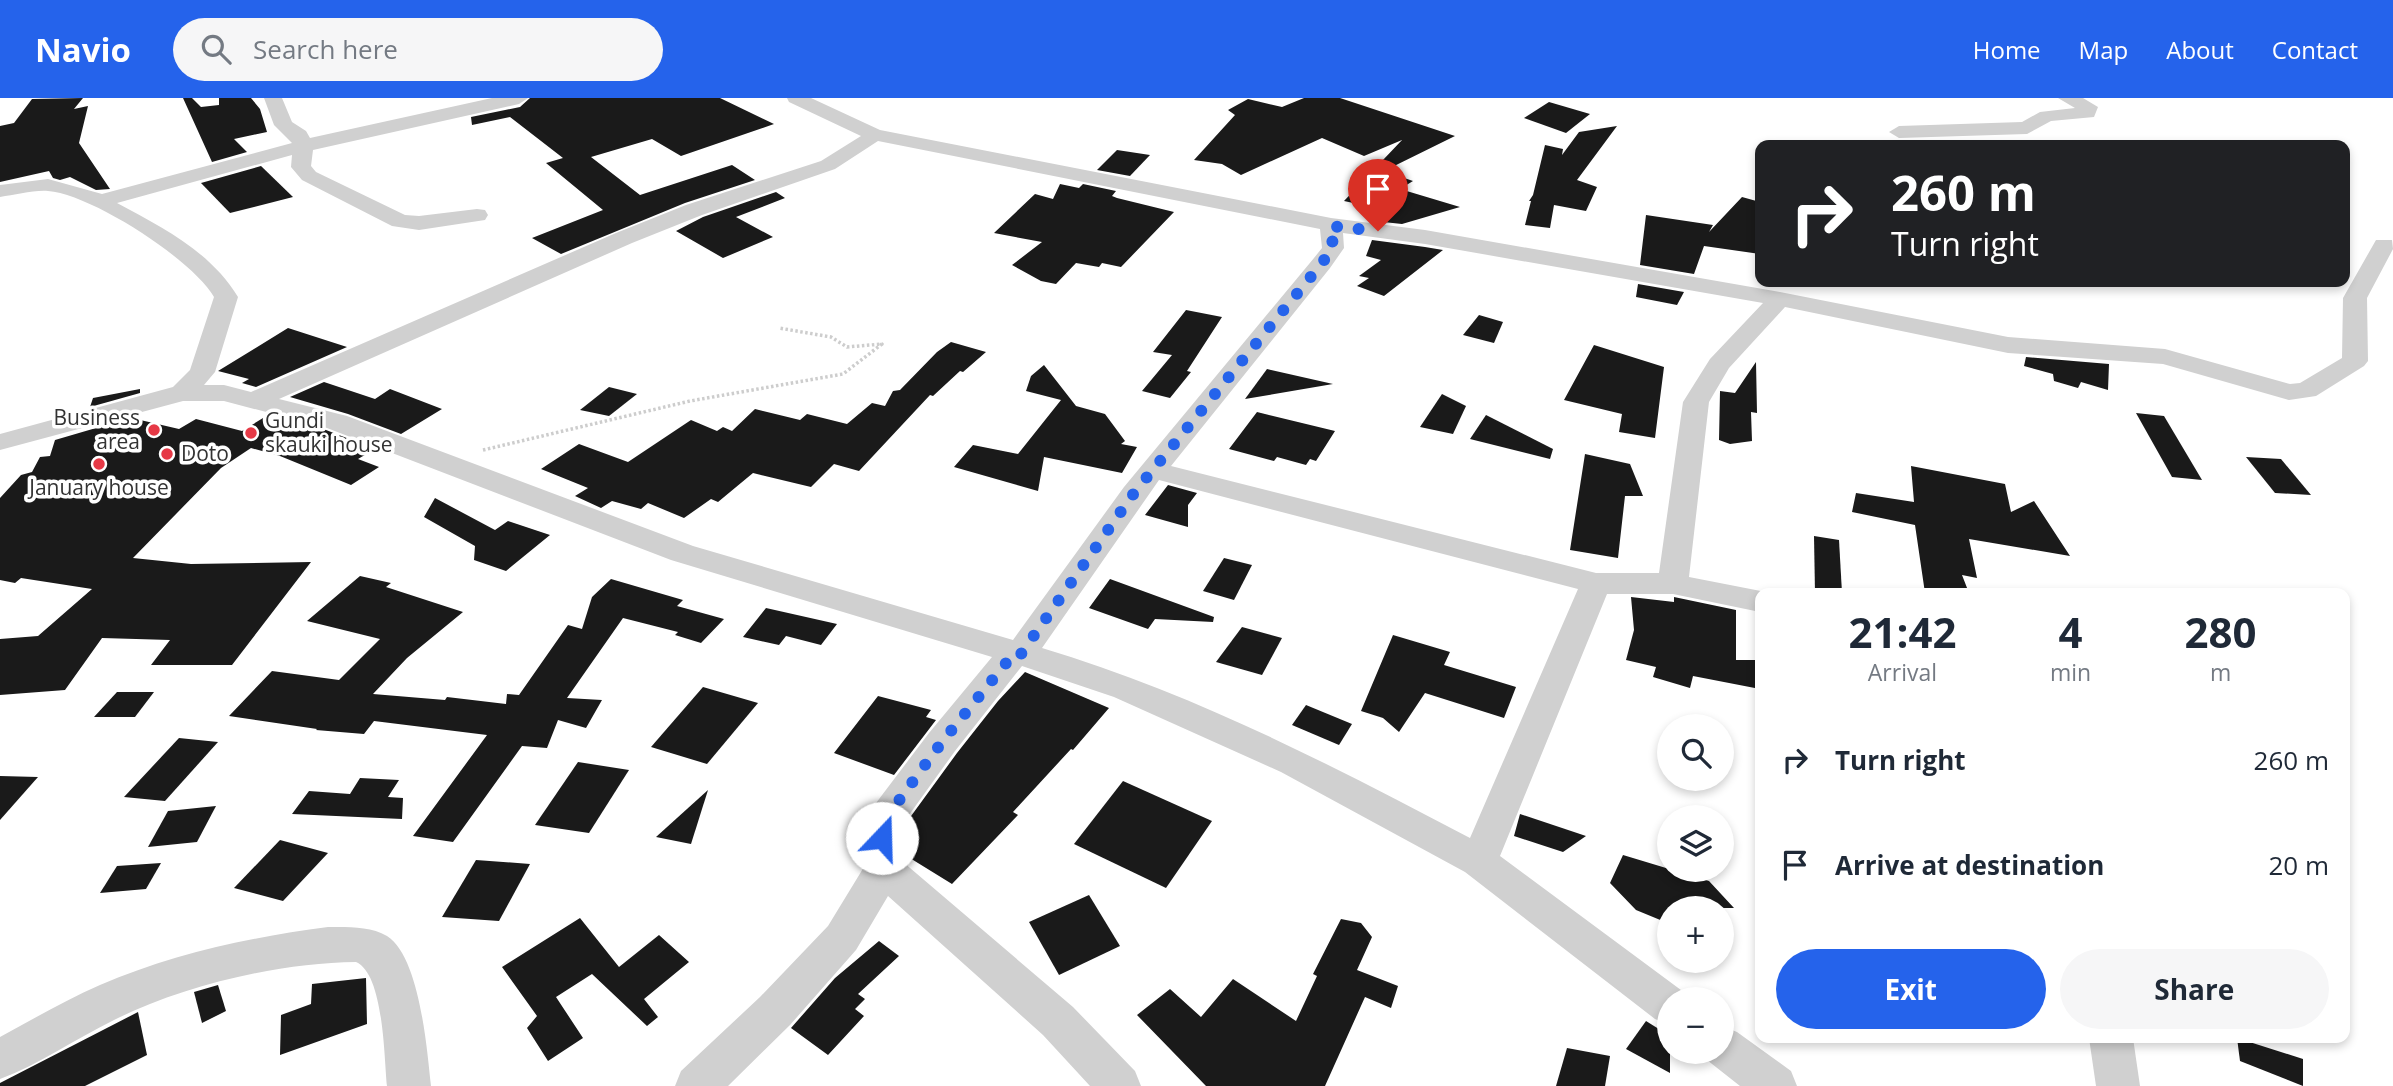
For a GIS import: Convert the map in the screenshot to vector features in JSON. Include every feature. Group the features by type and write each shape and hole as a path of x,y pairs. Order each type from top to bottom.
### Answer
{"street":[{"path":"274,98 284,125 299,135 303,145 303,172 391,218 419,223 477,215"},
{"path":"100,201 189,174 303,145 519,98"},
{"path":"796,98 875,135 1078,173 1331,226 1424,237 1780,299 2008,345 2165,357 2289,392 2307,390 2355,361 2355,298 2384,245"},
{"path":"1899,132 2027,128 2046,117 2087,113 2089,107 2067,98"},
{"path":"255,400 624,237 694,210 828,165 875,135"},
{"path":"0,191 54,185 87,194 173,243 216,280 226,297 202,372 182,393"},
{"path":"697,1086 775,1011 842,938 884,869 882,838 886,818 942,742 1018,653 1153,470 1322,263 1333,248 1331,226"},
{"path":"1673,584 1696,402 1719,364 1780,299"},
{"path":"0,442 182,393 224,393 337,422 682,553 1126,688 1294,762 1479,861 1657,996"},
{"path":"1153,470 1596,583 1673,584 1755,600"},
{"path":"1479,861 1596,583"},
{"path":"884,869 1058,1021 1119,1086"},
{"path":"0,1059 132,991 171,977 281,952 322,945 364,944 378,953 387,967 394,987 409,1086"},
{"path":"2112,1043 2118,1086"},
{"path":"1734,1055 1775,1086"}],"path":[{"path":"441,460 690,401 843,374 882,344 847,347 831,337 779,328"}],"building":[{"path":"83,98 74,109 88,106 79,143 110,189 96,190 70,177 60,180 53,178 49,171 0,182 0,126 14,123 32,99"},
{"path":"183,98 192,98 201,107 219,105 219,98 251,98 260,109 267,132 234,139 247,152 212,162"},
{"path":"530,98 720,98 774,124 681,156 652,139 591,157 640,195 732,165 755,180 685,203 561,254 532,238 603,210 546,163 563,158 510,117 472,125 471,117 520,107"},
{"path":"1304,98 1340,98 1455,136 1384,171 1413,181 1400,189 1460,207 1402,224 1374,221 1375,219 1365,217 1372,207 1344,201 1402,140 1364,156 1322,138 1241,175 1222,164 1194,160 1235,115 1228,110 1248,99 1282,107"},
{"path":"1549,102 1590,114 1566,133 1524,118"},
{"path":"1617,126 1577,180 1597,187 1586,211 1554,205 1550,228 1525,225 1545,145 1563,149 1562,155 1579,132"},
{"path":"1117,150 1150,155 1130,176 1097,170"},
{"path":"261,166 293,197 230,213 201,183"},
{"path":"1060,184 1079,188 1083,184 1116,191 1112,196 1174,212 1121,267 1102,263 1099,267 1076,263 1056,284 1041,281 1012,265 1042,242 994,233 1035,194 1053,199"},
{"path":"776,192 785,198 736,217 773,237 723,258 676,231 703,217"},
{"path":"1742,197 1755,201 1755,253 1704,246 1694,274 1640,265 1646,215 1713,225 1709,232"},
{"path":"1372,240 1443,250 1384,296 1357,286 1369,278 1359,276 1381,260 1366,256"},
{"path":"1638,284 1684,292 1677,305 1636,297"},
{"path":"1186,310 1222,317 1187,371 1191,372 1170,398 1142,391 1172,355 1153,352"},
{"path":"1479,315 1503,322 1494,343 1463,335"},
{"path":"288,328 347,347 256,387 242,383 249,379 218,371"},
{"path":"951,342 986,352 933,396 930,395 859,471 834,464 811,487 753,473 718,502 711,499 684,518 648,503 641,509 612,501 601,508 575,496 588,488 541,469 579,444 628,462 691,420 717,431 723,427 732,431 755,409 800,420 807,414 847,424 872,403 885,406 893,391 900,390 937,352"},
{"path":"1594,345 1664,367 1655,438 1619,432 1622,414 1564,400"},
{"path":"2026,357 2109,364 2108,390 2081,382 2078,388 2054,381 2053,374 2024,366"},
{"path":"1756,362 1757,413 1751,412 1752,441 1730,444 1719,440 1720,391 1735,393"},
{"path":"1044,365 1076,406 1105,414 1125,441 1121,444 1137,447 1122,473 1044,457 1038,491 954,467 973,445 1018,454 1061,400 1026,391 1031,376"},
{"path":"1267,369 1333,384 1245,399"},
{"path":"324,382 375,399 390,389 442,409 401,434 348,414 290,397"},
{"path":"609,387 637,394 609,416 580,410"},
{"path":"140,389 140,393 90,407 93,398"},
{"path":"1442,394 1466,406 1453,434 1420,427"},
{"path":"1257,412 1335,431 1316,461 1310,459 1306,465 1277,457 1274,461 1229,449"},
{"path":"2136,413 2164,416 2202,480 2172,477"},
{"path":"268,415 326,430 375,449 358,459 379,467 351,485 280,456 251,448 221,468 133,558 191,564 311,562 232,665 151,665 170,640 102,638 65,690 0,695 0,639 38,636 92,589 21,578 15,583 0,580 0,498 21,475 32,472 40,457 50,456 55,440 137,416 136,419 179,429 196,419 242,431"},
{"path":"1486,415 1553,449 1550,459 1470,439"},
{"path":"1585,454 1630,464 1643,496 1625,496 1618,558 1570,550"},
{"path":"2246,457 2281,459 2311,495 2275,493"},
{"path":"1911,466 2005,484 2011,512 2034,501 2070,556 1969,539 1977,578 1962,575 1967,588 1924,588 1915,525 1852,512 1856,493 1914,502"},
{"path":"1168,485 1197,493 1188,505 1188,527 1145,515"},
{"path":"435,498 495,530 508,521 550,535 506,571 474,560 475,546 424,517"},
{"path":"1814,536 1839,540 1842,588 1815,588"},
{"path":"1224,558 1252,565 1234,600 1203,591"},
{"path":"360,576 391,583 386,587 463,612 407,658 373,694 445,700 447,697 506,704 507,694 519,695 568,625 582,629 592,597 611,579 683,600 677,606 724,619 701,643 675,635 678,632 623,618 567,698 602,700 586,728 558,720 547,748 522,746 453,842 413,836 487,735 374,721 364,734 316,730 229,716 272,671 339,680 380,639 307,621"},
{"path":"1110,579 1214,617 1213,622 1155,619 1148,629 1089,608"},
{"path":"1631,597 1674,602 1674,597 1736,610 1736,660 1755,660 1755,688 1693,676 1690,688 1653,677 1656,667 1626,660 1634,630"},
{"path":"766,608 837,624 821,645 786,636 779,645 743,637"},
{"path":"1242,627 1282,638 1262,675 1216,662"},
{"path":"1393,635 1450,652 1444,665 1516,687 1504,718 1425,693 1399,732 1383,718 1361,711"},
{"path":"1025,672 1109,708 1013,812 1018,815 952,884 905,855 906,823 957,753"},
{"path":"703,687 758,703 707,764 651,747"},
{"path":"117,692 154,692 135,717 94,717"},
{"path":"878,696 931,710 926,717 936,720 894,775 834,753"},
{"path":"1306,705 1352,724 1339,745 1292,725"},
{"path":"179,738 218,742 165,801 124,797"},
{"path":"578,762 629,770 589,833 535,825"},
{"path":"0,776 38,777 0,820"},
{"path":"360,778 399,780 388,797 403,798 402,819 292,814 309,791 350,794"},
{"path":"1123,781 1212,821 1166,888 1074,844"},
{"path":"708,790 691,844 656,837"},
{"path":"216,806 197,842 148,847 168,811"},
{"path":"1520,814 1586,836 1563,852 1514,836"},
{"path":"280,840 328,853 283,901 234,888"},
{"path":"1623,855 1657,865 1657,882 1710,882 1723,896 1657,896 1657,919 1636,910 1610,883"},
{"path":"476,860 530,864 499,921 442,917"},
{"path":"161,863 146,889 100,893 117,866"},
{"path":"1089,895 1120,946 1059,975 1029,922"},
{"path":"580,918 619,967 659,935 689,962 644,999 658,1017 647,1026 592,974 556,997 583,1038 548,1061 527,1028 537,1016 502,967"},
{"path":"1341,919 1361,923 1372,937 1357,970 1398,986 1391,1008 1365,997 1325,1086 1206,1086 1137,1015 1170,989 1201,1017 1233,979 1296,1021 1317,976 1313,974"},
{"path":"879,941 899,956 858,994 865,999 855,1009 864,1016 828,1055 791,1028 835,978"},
{"path":"366,978 367,1024 280,1055 281,1015 311,1004 312,984"},
{"path":"218,985 226,1011 202,1023 194,992"},
{"path":"138,1012 147,1055 85,1086 0,1086 0,1083"},
{"path":"1646,1021 1657,1028 1657,1064 1670,1064 1670,1073 1626,1049"},
{"path":"2238,1043 2253,1043 2303,1059 2303,1086 2240,1061"},
{"path":"1567,1048 1610,1056 1605,1086 1556,1086"}],"place":[{"name":"Business area","path":"154,430"},
{"name":"Gundi skauki house","path":"251,433"},
{"name":"Doto","path":"167,454"},
{"name":"January house","path":"99,464"}],"route":[{"path":"882,838 886,818 942,742 1015,652 1021,654 1134,493 1322,263 1333,248 1331,226 1378,231"}]}
